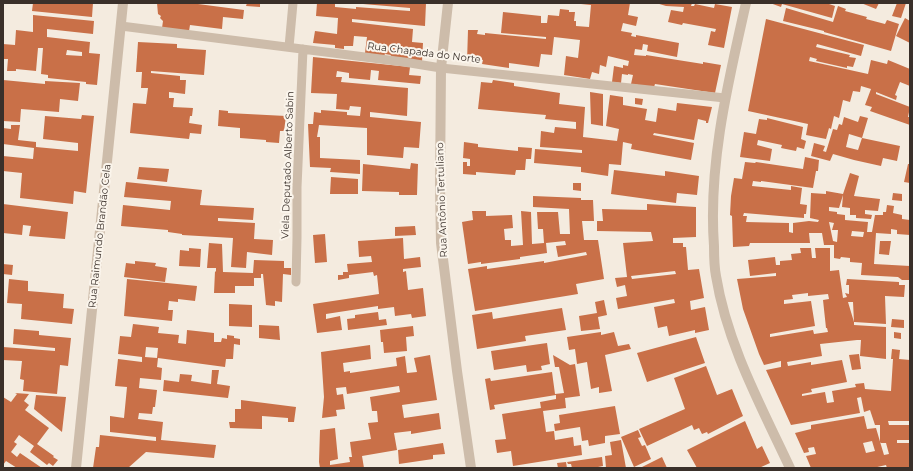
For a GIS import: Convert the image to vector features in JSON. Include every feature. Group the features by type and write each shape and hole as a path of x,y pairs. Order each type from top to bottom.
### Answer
{"street":[{"name":"Rua Raimundo Brandão Cela","path":"76,468 123,3"},
{"name":"Rua Antônio Tertuliano","path":"448,3 441,68 441,243 471,468"},
{"path":"746,3 725,98 716,160 712,221 716,276 729,329 752,386 790,468"}],"lane":[{"path":"289,47 293,3"},
{"name":"Rua Chapada do Norte","path":"121,26 441,68 725,98"},
{"name":"Viela Deputado Alberto Sabin","path":"296,282 296,202 303,49"}],"building":[{"path":"33,3 93,3 92,17 32,11"},
{"path":"157,3 199,3 198,4 244,10 243,19 223,17 222,29 190,25 189,31 162,28 163,21 160,18 161,16 158,14"},
{"path":"247,3 260,3 260,7 246,6"},
{"path":"317,3 329,3 328,4 335,4 335,7 356,9 356,7 410,11 410,8 363,3 426,3 425,26 352,19 352,22 413,29 412,42 423,43 422,62 390,57 391,55 385,54 384,56 365,53 367,37 354,36 353,46 344,46 344,49 335,48 335,45 313,43 315,31 337,34 338,18 316,16"},
{"path":"581,3 630,3 628,15 638,17 636,26 623,23 621,31 632,33 631,36 636,37 636,35 679,43 677,57 647,51 648,45 643,44 642,50 635,49 634,55 646,55 703,64 703,62 721,65 715,93 655,84 654,87 631,84 633,75 628,74 622,74 621,83 612,82 614,66 623,68 623,65 628,66 629,61 608,56 606,67 600,65 599,74 592,72 590,79 564,75 566,56 578,58 580,40 554,37 552,55 541,54 539,67 509,63 509,68 482,64 483,60 474,59 474,63 467,62 468,30 478,30 477,34 485,35 485,33 546,39 546,37 501,33 503,12 541,16 541,23 547,23 548,15 559,16 560,9 569,10 569,12 575,12 574,21 576,21 576,26 589,27 591,5"},
{"path":"656,3 692,3 691,6 694,6 695,4 714,8 715,4 732,7 724,48 708,45 711,31 715,32 716,29 668,22 671,10 683,12 684,7 666,6"},
{"path":"770,3 826,3 835,6 832,18 782,4 781,7"},
{"path":"861,3 879,3 876,9"},
{"path":"897,3 906,3 901,18 892,16"},
{"path":"838,6 846,9 845,11 867,17 866,19 885,24 887,20 899,24 891,51 824,31 783,21 786,8 833,22"},
{"path":"33,15 94,21 93,34 47,29 47,37 90,42 89,53 100,54 97,85 86,84 86,82 48,78 48,75 41,74 43,48 38,48 36,71 16,69 16,71 7,71 8,59 3,59 3,44 15,45 16,30 33,32","holes":["67,50 82,52 82,56 66,55"]},
{"path":"905,18 910,21 910,43 896,36"},
{"path":"766,19 864,45 861,56 817,44 816,47 850,55 849,57 856,58 853,67 847,66 847,68 816,61 817,59 810,57 809,61 868,74 871,60 887,64 888,60 910,69 910,86 900,82 895,95 897,96 896,100 876,92 876,94 910,107 908,117 910,117 910,125 870,111 872,107 865,105 871,89 861,86 860,92 853,91 850,102 843,100 839,118 834,116 831,129 829,128 826,139 806,135 808,124 748,111"},
{"path":"138,42 177,44 177,48 206,50 204,75 151,71 151,73 180,76 180,80 186,80 185,94 169,92 169,98 174,98 173,107 193,108 189,123 202,125 201,134 190,133 189,139 130,133 133,103 146,104 148,88 141,88 142,72 136,72"},
{"path":"313,57 410,67 409,75 421,76 420,84 378,80 379,71 371,70 370,80 349,78 349,73 337,71 336,77 342,77 341,82 408,88 407,116 370,112 370,117 421,122 419,148 404,147 403,158 367,155 367,128 319,125 317,137 320,137 320,158 360,160 360,174 330,172 331,168 310,167 308,124 313,124 314,112 321,113 321,110 347,112 347,115 360,116 361,107 350,106 349,110 336,109 337,94 311,93"},
{"path":"3,80 45,84 45,81 80,83 78,101 60,99 59,112 21,109 20,122 3,121"},
{"path":"493,80 514,83 514,86 560,93 559,104 585,107 583,137 617,141 619,129 606,126 610,95 623,97 623,105 647,109 645,120 656,122 658,108 676,111 677,103 712,107 708,123 698,119 694,140 654,133 653,135 694,143 691,160 631,149 632,144 623,142 621,165 609,164 608,176 581,172 581,167 534,163 535,149 582,153 582,150 540,147 541,131 554,133 555,127 576,129 576,122 545,119 546,115 478,109 481,82 492,83"},
{"path":"590,92 603,94 603,126 591,124"},
{"path":"635,98 643,99 642,105 635,104"},
{"path":"219,110 228,111 228,113 286,116 284,131 280,131 279,143 266,142 266,140 240,138 240,128 218,126"},
{"path":"82,115 94,116 86,193 74,191 73,204 20,198 22,173 3,171 3,156 33,159 34,148 3,144 3,128 11,129 11,125 20,125 18,140 36,142 36,147 78,151 78,143 43,139 45,116 81,119"},
{"path":"860,116 868,118 862,138 900,146 897,161 883,158 881,166 833,154 830,161 811,156 814,143 825,146 823,151 826,152 833,129 837,130 839,124 842,125 844,117 858,122","holes":["849,134 862,138 858,150 846,147"]},
{"path":"767,118 803,127 801,139 806,141 804,149 797,147 796,151 781,148 782,145 758,140 757,145 772,149 770,161 740,157 744,132 756,134 759,119 767,120"},
{"path":"464,142 478,144 478,147 518,151 518,147 532,148 531,159 526,159 525,170 516,170 515,175 476,172 476,175 463,174 463,162 467,162 467,166 470,166 470,159 463,158"},
{"path":"805,157 819,160 818,171 816,171 813,188 761,181 753,181 752,186 791,190 791,186 802,188 800,204 807,205 804,218 744,213 743,216 747,216 746,222 789,223 789,232 793,233 793,223 809,221 818,222 819,220 810,218 811,193 826,194 826,191 843,194 850,173 859,176 854,196 880,199 878,211 865,210 865,214 872,215 871,219 856,218 856,215 850,215 850,208 842,207 843,195 839,208 829,207 829,211 845,215 845,220 868,222 867,232 872,232 875,215 883,215 883,212 886,212 887,205 894,206 893,213 902,215 902,219 910,220 910,235 897,234 897,230 891,229 891,234 876,233 874,264 910,266 910,280 902,280 898,277 861,275 862,263 850,262 850,258 834,258 834,245 824,245 822,233 809,233 810,243 750,243 749,246 733,247 732,216 730,215 731,196 734,178 742,179 745,162 756,162 803,169","holes":["829,222 834,223 832,230 838,230 837,242 833,241","852,231 864,232 863,237 851,236"]},
{"path":"411,163 418,164 417,195 399,195 399,192 362,191 363,164 410,169"},
{"path":"908,164 910,164 910,183 904,182"},
{"path":"139,167 169,169 167,182 137,179"},
{"path":"614,170 665,176 665,171 699,176 697,195 677,193 676,203 611,194"},
{"path":"331,177 358,179 358,194 330,194"},
{"path":"126,182 202,190 200,205 254,208 253,220 218,218 218,221 255,223 254,239 273,240 272,255 247,252 246,268 231,267 233,238 182,235 168,232 168,230 121,226 123,205 170,210 171,201 124,197"},
{"path":"573,183 581,183 581,191 573,190"},
{"path":"893,193 902,194 902,201 892,200"},
{"path":"533,196 593,200 594,221 582,221 584,240 598,240 604,279 576,284 578,294 475,311 468,269 487,266 487,269 544,261 544,263 587,255 586,252 558,257 556,246 566,245 565,241 546,243 547,253 520,257 520,259 481,264 481,262 468,264 462,222 473,220 472,211 486,211 486,216 512,215 513,228 504,229 505,240 511,240 511,246 523,245 521,211 531,212 532,244 544,243 543,229 538,229 537,212 558,212 560,234 570,234 569,209 533,207"},
{"path":"3,204 68,212 65,239 29,236 31,226 23,225 22,235 3,233"},
{"path":"647,204 696,207 696,237 673,238 673,243 683,243 683,247 686,247 688,270 699,269 704,298 690,301 691,310 705,307 709,330 695,333 695,330 669,336 667,326 658,328 654,307 675,303 674,299 618,309 616,298 627,296 625,285 617,287 615,278 627,277 623,243 653,241 651,232 597,231 597,221 603,221 602,209 647,210","holes":["675,271 676,274 632,279 631,276"]},
{"path":"415,226 416,235 395,236 395,227"},
{"path":"325,234 327,262 315,263 313,235"},
{"path":"403,238 404,259 420,257 421,267 403,269 403,272 406,271 408,290 423,288 426,316 412,318 411,314 395,316 394,307 378,309 378,306 326,314 326,319 340,316 342,330 317,333 313,304 379,294 377,275 374,276 373,272 349,275 349,278 338,280 338,275 343,275 343,272 348,272 347,264 372,262 371,256 359,257 358,241"},
{"path":"880,241 891,241 889,255 879,254"},
{"path":"209,243 222,244 223,272 253,273 254,260 284,261 284,268 291,268 291,275 283,274 282,302 275,301 275,306 266,305 263,274 261,274 261,278 254,278 254,286 235,286 235,293 214,293 216,268 207,268"},
{"path":"189,248 201,249 200,267 179,266 180,250 189,251"},
{"path":"800,248 811,248 812,258 816,258 815,248 830,248 830,271 839,270 843,298 847,297 845,293 849,294 849,285 846,285 847,279 899,282 899,285 905,285 904,297 885,296 886,324 854,322 854,325 886,327 886,359 860,356 861,340 857,340 820,344 822,356 787,362 788,366 811,362 811,365 842,360 847,382 811,389 812,392 802,394 802,396 825,392 827,403 834,402 832,391 856,387 855,384 864,383 865,389 891,391 893,359 891,359 892,349 900,350 899,359 910,360 910,421 888,421 889,425 910,425 910,440 897,440 897,443 910,443 910,468 887,468 886,465 873,468 811,468 806,456 816,454 814,447 808,448 809,452 804,453 795,433 811,429 811,425 864,416 867,429 876,428 880,442 880,425 875,425 870,410 864,412 861,397 857,398 860,413 791,425 766,370 781,367 781,361 764,365 743,309 737,279 776,276 776,273 750,276 748,260 775,257 776,265 780,265 780,261 792,260 791,254 801,253","holes":["808,293 808,296 828,294 829,299 823,300 826,328 828,332 814,334 813,330 770,337 770,334 815,326 811,301 784,304 784,300 793,299 792,295","848,302 853,302 854,322","872,441 875,451 866,453 863,443","880,443 886,443 889,454 884,455"]},
{"path":"135,261 156,263 155,266 167,268 165,282 124,277 126,263 135,264"},
{"path":"3,264 13,265 12,275 3,274"},
{"path":"9,279 28,281 28,291 64,294 63,308 74,309 72,324 21,319 22,304 7,303"},
{"path":"127,279 197,286 195,301 178,299 178,302 169,301 168,310 173,310 172,321 124,316"},
{"path":"604,300 607,315 598,317 600,329 581,331 579,316 597,313 595,302"},
{"path":"229,304 252,305 252,327 229,326"},
{"path":"562,308 566,330 525,336 526,341 477,349 472,315 492,312 493,319"},
{"path":"378,312 379,320 386,319 387,325 348,330 347,319 355,318 355,315"},
{"path":"892,319 904,320 904,328 891,327"},
{"path":"133,324 159,327 158,333 179,335 178,343 186,344 187,330 214,333 214,342 221,342 222,338 227,339 227,335 240,339 240,345 234,344 233,359 226,359 225,367 158,358 157,367 162,368 161,380 140,378 139,388 157,390 155,407 153,407 152,414 139,413 138,419 163,422 161,440 216,445 214,458 146,452 128,468 93,468 96,447 99,447 100,435 156,441 156,437 110,432 110,416 124,418 127,387 115,386 118,359 142,362 142,357 118,354 120,336 131,337","holes":["146,347 158,348 157,358 145,357"]},
{"path":"259,325 279,326 280,340 259,338"},
{"path":"413,326 414,336 406,337 407,351 384,353 380,330"},
{"path":"14,329 39,331 39,335 71,338 68,366 60,365 57,394 23,391 24,380 20,379 22,361 3,360 3,347 55,351 55,348 13,344"},
{"path":"601,332 601,335 614,332 618,346 629,344 631,349 605,355 612,391 599,393 599,387 591,389 587,362 577,364 575,349 569,350 567,337"},
{"path":"894,332 901,333 901,339 894,338"},
{"path":"696,337 705,363 647,382 637,353"},
{"path":"547,343 550,364 541,366 542,370 527,372 526,365 494,370 491,351"},
{"path":"370,345 371,359 343,363 344,372 350,371 350,373 397,366 396,358 405,356 407,373 417,372 414,358 430,355 437,400 402,405 404,418 439,413 441,429 411,434 411,431 394,433 397,450 362,456 364,468 320,468 320,430 335,428 338,459 330,461 330,465 350,462 349,457 352,457 350,442 371,439 368,423 378,422 377,411 372,411 370,397 400,392 399,386 347,394 346,387 336,388 337,395 343,394 345,409 336,410 337,416 322,418 324,397 321,352"},
{"path":"859,354 861,369 852,370 849,355"},
{"path":"553,355 570,365 575,364 580,396 565,398 566,408 543,411 546,432 554,431 555,440 573,437 574,446 581,445 582,455 513,466 511,451 497,453 495,440 506,439 502,414 541,408 540,402 556,399 556,395 494,405 495,409 490,410 485,379 490,378 491,381 552,372 555,394 564,393 559,367 555,367"},
{"path":"706,366 717,395 732,389 743,416 708,434 707,432 702,434 699,428 694,430 692,425 647,446 639,429 685,409 674,378"},
{"path":"212,370 219,370 217,384 230,386 228,398 163,391 164,380 179,382 180,374 192,375 191,381 211,384"},
{"path":"15,393 29,394 24,401 29,405 25,410 49,428 37,444 58,460 53,466 49,463 47,465 30,452 34,446 19,435 14,442 17,444 11,452 17,457 20,453 42,468 17,468 6,461 3,465 3,397 11,402 17,394"},
{"path":"36,395 66,397 62,432 34,409"},
{"path":"241,400 296,407 294,422 288,422 288,418 262,416 262,429 230,428 229,422 235,422 235,409 241,409"},
{"path":"615,406 620,434 605,436 605,443 589,446 588,440 582,441 580,427 555,431 554,424 560,423 559,415"},
{"path":"745,421 757,449 762,446 770,463 759,468 697,468 687,450"},
{"path":"638,430 641,437 638,438 642,446 645,445 651,459 634,467 621,437"},
{"path":"621,440 626,468 606,468 605,456 612,455 610,442"},
{"path":"443,443 445,454 433,455 433,459 399,464 398,450"},
{"path":"602,457 603,466 593,468 572,468 571,464 568,464 567,462"},
{"path":"662,457 667,468 640,468"},
{"path":"566,462 567,468 558,468 557,463"}]}
